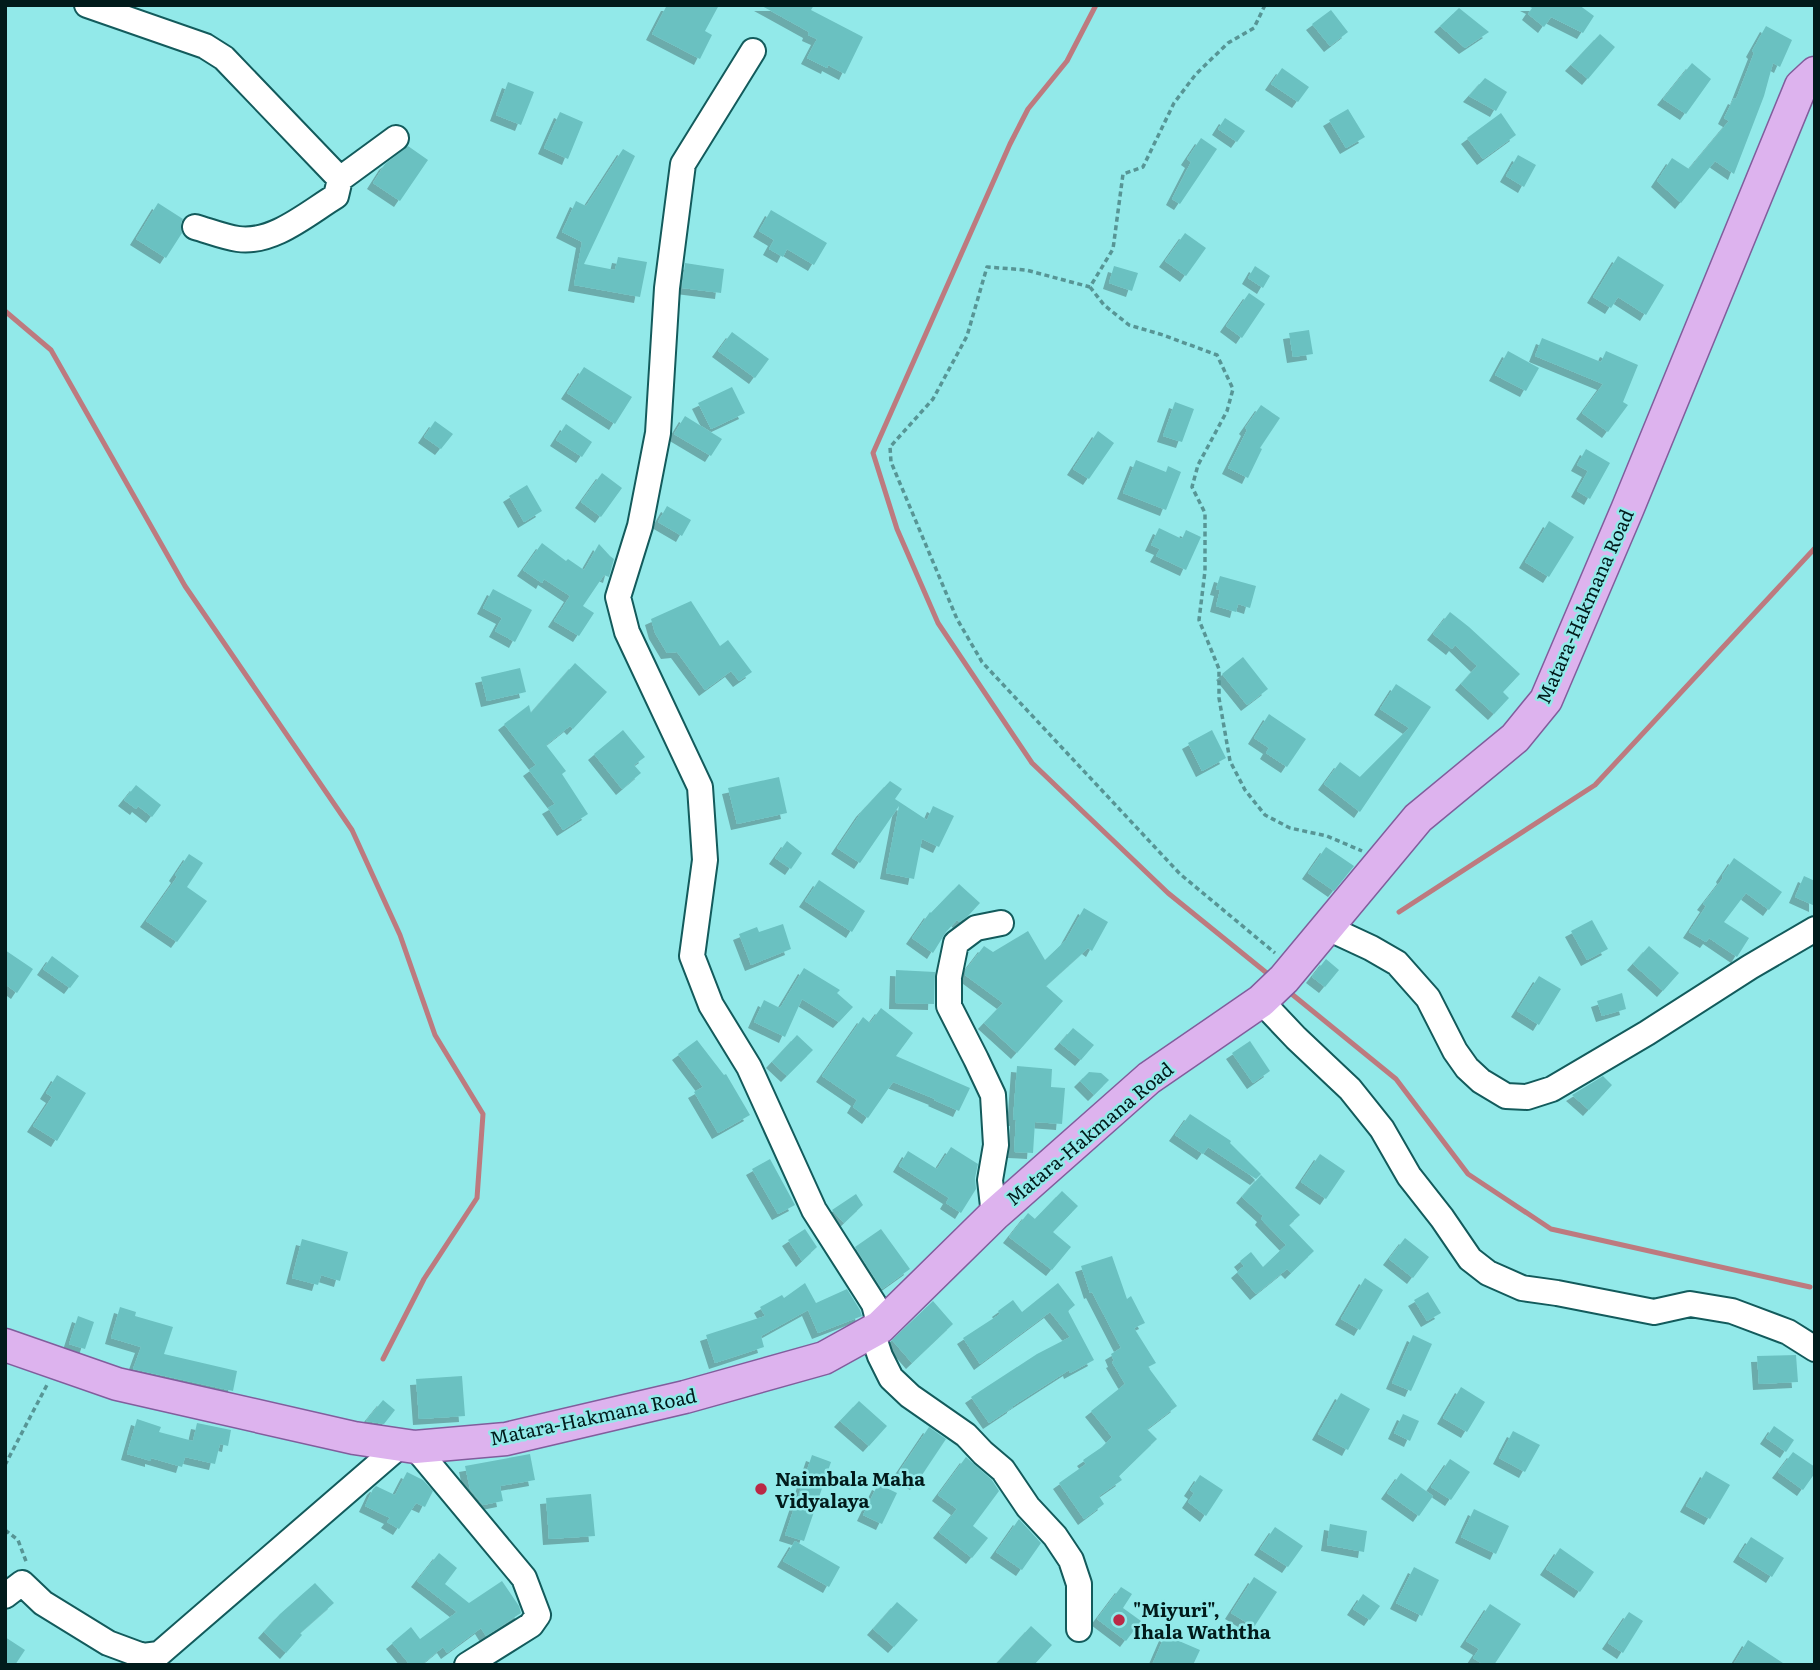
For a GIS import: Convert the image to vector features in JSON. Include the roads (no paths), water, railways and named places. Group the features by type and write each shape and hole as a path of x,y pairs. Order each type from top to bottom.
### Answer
{"main road":[{"name":"Matara-Hakmana Road","path":"5,1345 131,1387 355,1438 408,1446 506,1439 685,1397 824,1358 876,1329 994,1215 1149,1078 1261,1001 1289,974 1418,818 1515,738 1546,701 1801,86 1815,73"}],"street":[{"path":"87,5 205,46 224,58 340,180"},
{"path":"753,51 683,163 667,288 658,433 640,526 618,597 627,632 700,787 705,860 692,956 711,1005 749,1068 814,1210 874,1304 880,1356 891,1378 910,1396 966,1436 1003,1470 1028,1507 1055,1536 1071,1560 1079,1584 1079,1629"},
{"path":"195,227 238,239 274,234 336,196 340,180 396,138"},
{"path":"994,1215 990,1180 996,1145 993,1096 948,1006 949,977 956,943 976,928 1001,923"},
{"path":"1328,928 1396,963 1428,998 1455,1051 1481,1082 1506,1096 1527,1097 1552,1089 1815,929"},
{"path":"1261,1001 1350,1089 1382,1129 1409,1176 1442,1217 1470,1259 1488,1273 1522,1288 1654,1312 1690,1304 1732,1311 1787,1332 1815,1349"},
{"path":"14,1590 43,1603 108,1643 143,1656 159,1654 408,1446 524,1577 538,1615 531,1625 467,1665"}],"waterway":[{"path":"1096,5 1067,61 1028,109 1010,144 873,453 897,529 938,623 1032,763 1168,893 1273,978"},
{"path":"5,311 51,350 185,586 352,830 400,935 435,1035 483,1114 477,1198 424,1279 383,1359"},
{"path":"1399,912 1595,785 1815,548"},
{"path":"1288,991 1396,1079 1468,1174 1551,1229 1810,1287"}],"place":[{"name":"Naimbala Maha Vidyalaya","path":"761,1489"},
{"name":"\"Miyuri\", Ihala Waththa","path":"1119,1620"}]}
